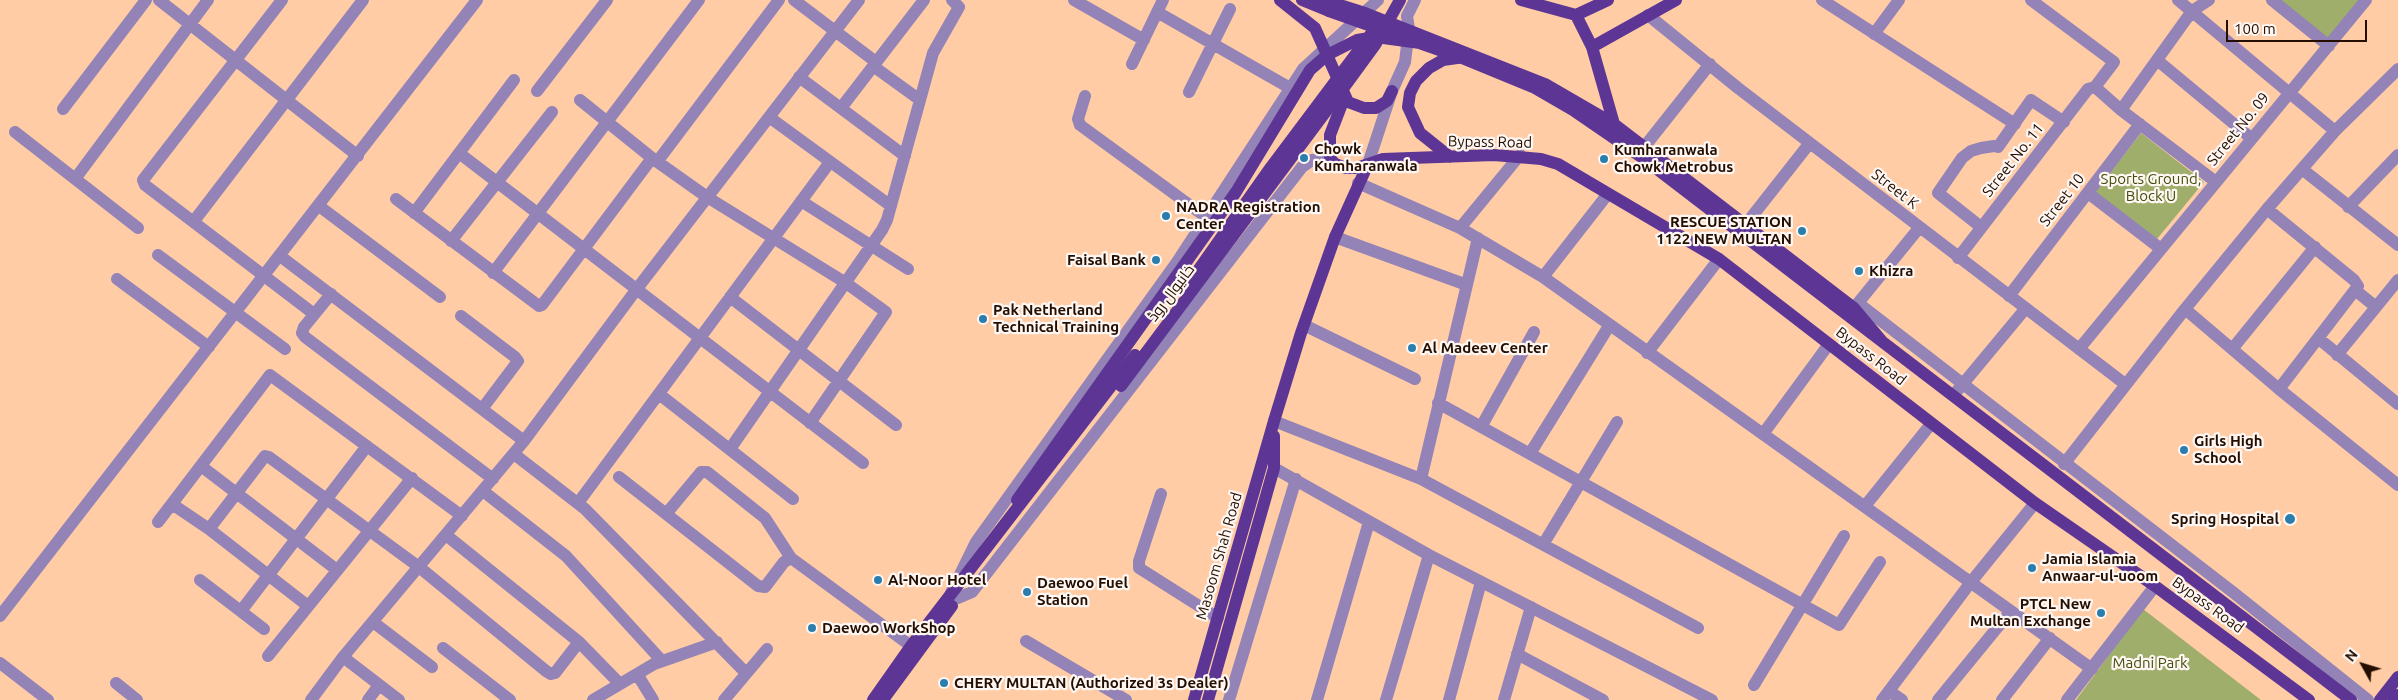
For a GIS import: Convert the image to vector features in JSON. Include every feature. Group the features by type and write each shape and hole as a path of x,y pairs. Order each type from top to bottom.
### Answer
{"main road":[{"path":"1280,0 1315,28 1348,102 1371,109 1387,100 1392,91"},
{"path":"1302,0 1535,88 1573,110 1640,156 1881,340 1958,390 2292,647 2351,700"},
{"path":"1324,0 1365,12 1545,84 1614,124 1856,306 1881,340"},
{"name":"خانیوال روڈ","path":"883,700 955,596 979,557 1135,355 1271,167 1364,44 1391,0"},
{"name":"خانیوال روڈ","path":"873,700 911,646 955,596 1121,386 1364,60 1400,0"},
{"path":"1521,0 1576,15 1608,0"},
{"path":"1592,47 1676,0"},
{"path":"1576,15 1592,47 1614,124"},
{"path":"979,557 1017,500 1236,192 1310,70 1327,55 1357,40 1376,37 1420,43"},
{"path":"1450,157 1420,133 1408,107 1410,93 1416,81 1437,62 1472,56"},
{"path":"1330,158 1330,135 1344,96"},
{"name":"Bypass Road","path":"1330,158 1335,164 1346,168 1383,159 1520,155 1558,164 1719,259 2035,503 2155,586 2309,700"},
{"name":"Masoom Shah Road","path":"1194,700 1274,421 1304,325 1335,237 1368,164"},
{"name":"Masoom Shah Road","path":"1208,700 1274,468 1274,421"},
{"path":"2380,700 2398,677"},
{"path":"2394,700 2398,695"}],"street":[{"path":"63,109 146,0"},
{"path":"159,0 358,156"},
{"path":"75,179 208,0"},
{"path":"282,0 143,180 145,185 314,314"},
{"path":"194,221 363,0"},
{"path":"0,616 477,0"},
{"path":"537,91 607,0"},
{"path":"493,273 699,0"},
{"path":"396,199 535,304 542,305 779,0"},
{"path":"794,0 920,100"},
{"path":"311,700 343,657 514,454 636,290 859,0"},
{"path":"841,108 924,0"},
{"path":"730,449 882,230 891,206 933,53 959,7 952,0"},
{"path":"1132,64 1162,0"},
{"name":"خانیوال روڈ","path":"955,596 976,542 1166,277 1303,69 1378,0"},
{"path":"1368,164 1392,91 1404,62 1408,29 1407,16 1415,0"},
{"path":"1822,0 2015,124"},
{"path":"1874,34 1899,0"},
{"name":"Street No. 11","path":"1958,258 2088,89 2095,87 2114,62 2031,0"},
{"path":"2178,0 2335,131"},
{"path":"2121,110 2192,11 2209,0"},
{"path":"2272,0 2329,46"},
{"name":"Street No. 09","path":"2080,349 2366,0"},
{"path":"1081,2 1144,40"},
{"path":"1189,92 1230,8"},
{"path":"1157,12 1212,46 1290,88"},
{"name":"Street K","path":"1648,16 1919,228 2126,384"},
{"path":"2157,60 2252,138"},
{"path":"1645,146 1710,64"},
{"path":"2064,464 2185,309 2268,209 2335,131 2398,69"},
{"path":"799,77 905,156"},
{"path":"414,213 514,80"},
{"path":"2095,87 2121,110 2216,182"},
{"path":"1085,96 1078,119 1080,125 1206,217"},
{"path":"580,100 654,160 707,197 846,283 886,312 810,423"},
{"path":"1981,227 1938,193 1962,158 1971,151 1994,146 1998,147 2031,100 2064,122"},
{"path":"451,241 552,112"},
{"path":"769,116 891,206"},
{"name":"Street 10","path":"2010,296 2140,124"},
{"path":"14,132 138,228"},
{"path":"1746,224 1810,144"},
{"path":"459,153 863,463"},
{"path":"1460,228 1520,155"},
{"path":"2348,207 2398,155"},
{"path":"955,596 972,592 1302,167 1312,160 1330,158"},
{"path":"578,503 830,162"},
{"path":"2302,169 2348,207 2397,242"},
{"path":"1358,183 1460,228 1543,277 1609,326 2092,669"},
{"path":"2088,193 2161,248"},
{"path":"1543,277 1607,194"},
{"path":"801,201 908,269"},
{"path":"319,206 440,297"},
{"path":"2268,209 2315,247 2357,283 2358,286 2279,389"},
{"path":"1919,228 1856,306 1958,390 2064,464 2292,647 2368,700"},
{"path":"1335,237 1467,285"},
{"path":"1420,479 1478,238"},
{"path":"2233,348 2315,247"},
{"path":"158,255 285,349"},
{"path":"280,256 524,441"},
{"path":"1647,353 1719,259"},
{"path":"117,279 209,347"},
{"path":"2338,355 2398,280"},
{"path":"2355,290 2376,307"},
{"path":"331,294 304,328 302,333 305,337 493,479"},
{"path":"730,297 896,425"},
{"path":"1958,390 2026,308"},
{"path":"2185,309 2279,389 2397,484"},
{"path":"462,316 518,361 482,409"},
{"path":"1304,325 1415,380"},
{"path":"1530,452 1609,326"},
{"path":"1481,427 1534,332"},
{"path":"2318,338 2398,404"},
{"path":"1763,434 1830,344"},
{"path":"158,522 270,375 462,516"},
{"path":"659,394 793,499"},
{"path":"1438,403 1530,452 1840,625 1880,562"},
{"path":"1274,421 1420,479 1698,628"},
{"path":"1544,544 1617,422"},
{"path":"1865,506 1931,424"},
{"path":"241,611 367,446"},
{"path":"514,454 578,503 746,672"},
{"path":"209,529 265,456 269,457 419,567 551,674 555,673 579,642"},
{"path":"201,466 338,570"},
{"path":"1274,468 1429,555 1531,607 1688,695 1712,700"},
{"path":"666,514 700,472 708,472 765,518 791,558 911,646"},
{"path":"619,477 761,588 765,587 784,562 791,558"},
{"path":"268,656 412,478"},
{"path":"1229,700 1296,479"},
{"path":"483,491 566,556 662,661"},
{"path":"1161,494 1139,561 1139,568 1218,618"},
{"path":"1902,700 1886,695 2035,503"},
{"path":"172,504 209,529 308,606"},
{"path":"1317,700 1369,522"},
{"path":"446,535 579,642 620,684"},
{"path":"1754,685 1844,536"},
{"path":"1386,700 1429,555"},
{"path":"200,580 264,629"},
{"path":"1449,700 1481,582"},
{"path":"2068,700 2155,586"},
{"path":"1504,700 1531,607"},
{"path":"1938,700 2010,612"},
{"path":"373,622 432,667"},
{"path":"2002,700 2050,638"},
{"path":"1026,641 1126,700"},
{"path":"594,700 636,674 662,661 717,642"},
{"path":"443,648 510,700"},
{"path":"724,700 767,649"},
{"path":"1517,654 1603,700"},
{"path":"343,657 399,700"},
{"path":"0,663 48,700"},
{"path":"636,674 653,700"},
{"path":"116,683 138,700"},
{"path":"368,700 379,684"}],"green space":[{"path":"2277,0 2359,0 2326,40"},
{"name":"Sports Ground, Block U","path":"2141,133 2204,182 2157,239 2095,192"},
{"name":"Madni Park","path":"2143,609 2261,700 2076,700"}],"place":[{"name":"Chowk Kumharanwala","path":"1304,158"},
{"name":"Kumharanwala Chowk Metrobus","path":"1604,159"},
{"name":"NADRA Registration Center","path":"1166,216"},
{"name":"RESCUE STATION 1122 NEW MULTAN","path":"1802,231"},
{"name":"Faisal Bank","path":"1156,260"},
{"name":"Khizra","path":"1859,271"},
{"name":"Pak Netherland Technical Training","path":"983,319"},
{"name":"Al Madeev Center","path":"1412,348"},
{"name":"Girls High School","path":"2184,450"},
{"name":"Spring Hospital","path":"2290,519"},
{"name":"Jamia Islamia Anwaar-ul-uoom","path":"2032,568"},
{"name":"Al-Noor Hotel","path":"878,580"},
{"name":"Daewoo Fuel Station","path":"1027,592"},
{"name":"PTCL New Multan Exchange","path":"2101,613"},
{"name":"Daewoo WorkShop","path":"812,628"},
{"name":"CHERY MULTAN (Authorized 3s Dealer)","path":"944,683"}]}
